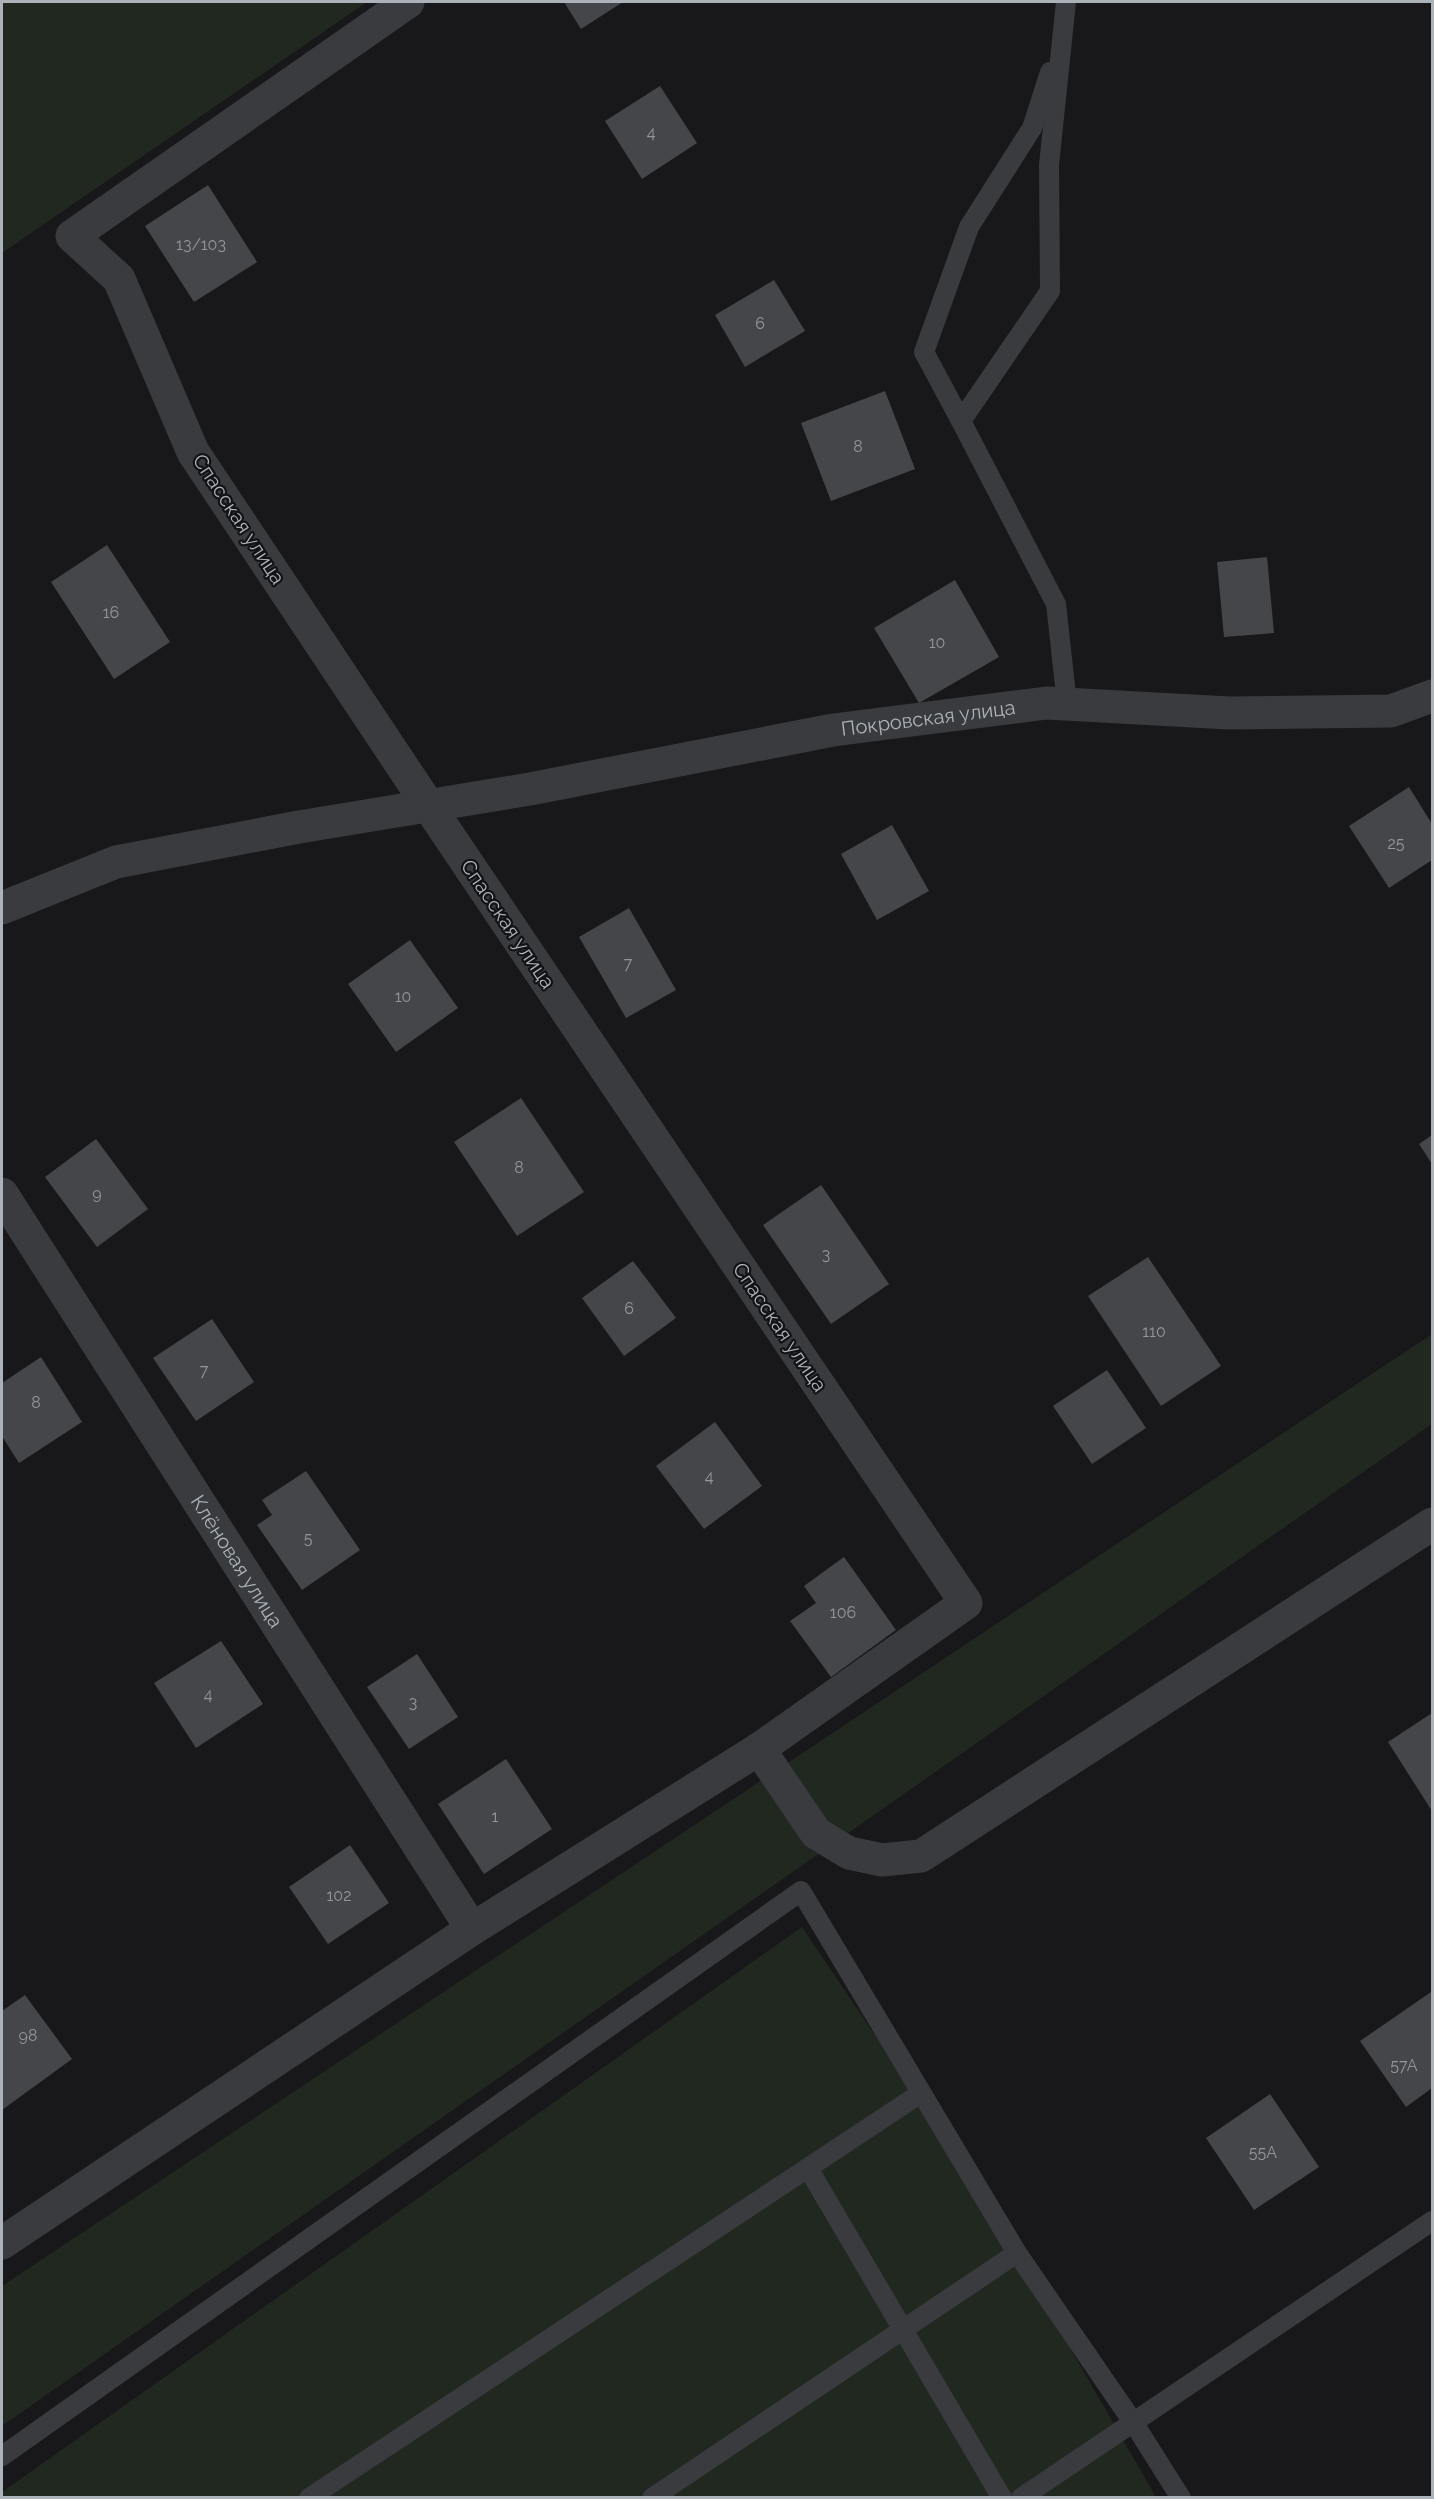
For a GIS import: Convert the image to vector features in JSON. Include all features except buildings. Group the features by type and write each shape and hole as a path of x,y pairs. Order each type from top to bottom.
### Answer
{"street":[{"name":"Спасская улица","path":"408,2 72,236 119,279 193,452 966,1603 759,1749"},
{"name":"Покровская улица","path":"2,908 116,862 299,826 530,789 833,730 1047,703 1229,713 1391,711 1432,696"},
{"name":"Клёновая улица","path":"2,1194 472,1929"},
{"path":"2,2243 472,1929 759,1749 816,1833 849,1853 882,1860 921,1856 1432,1524"}],"lane":[{"path":"961,421 1050,291 1049,165 1066,2"},
{"path":"1063,35 1032,128 969,226 924,352 1056,604 1067,704"},
{"path":"2,2456 801,1891 1017,2253 1133,2422 1182,2498"},
{"path":"309,2498 921,2093"},
{"path":"808,2168 1002,2498"},
{"path":"1021,2498 1432,2221"},
{"path":"652,2498 1017,2253"}],"shaded area":[{"path":"2,2 367,2 2,253"},
{"path":"1432,1334 1432,1424 2,2426 2,2286"},
{"path":"802,1927 976,2185 1156,2497 2,2498 2,2492"}]}
